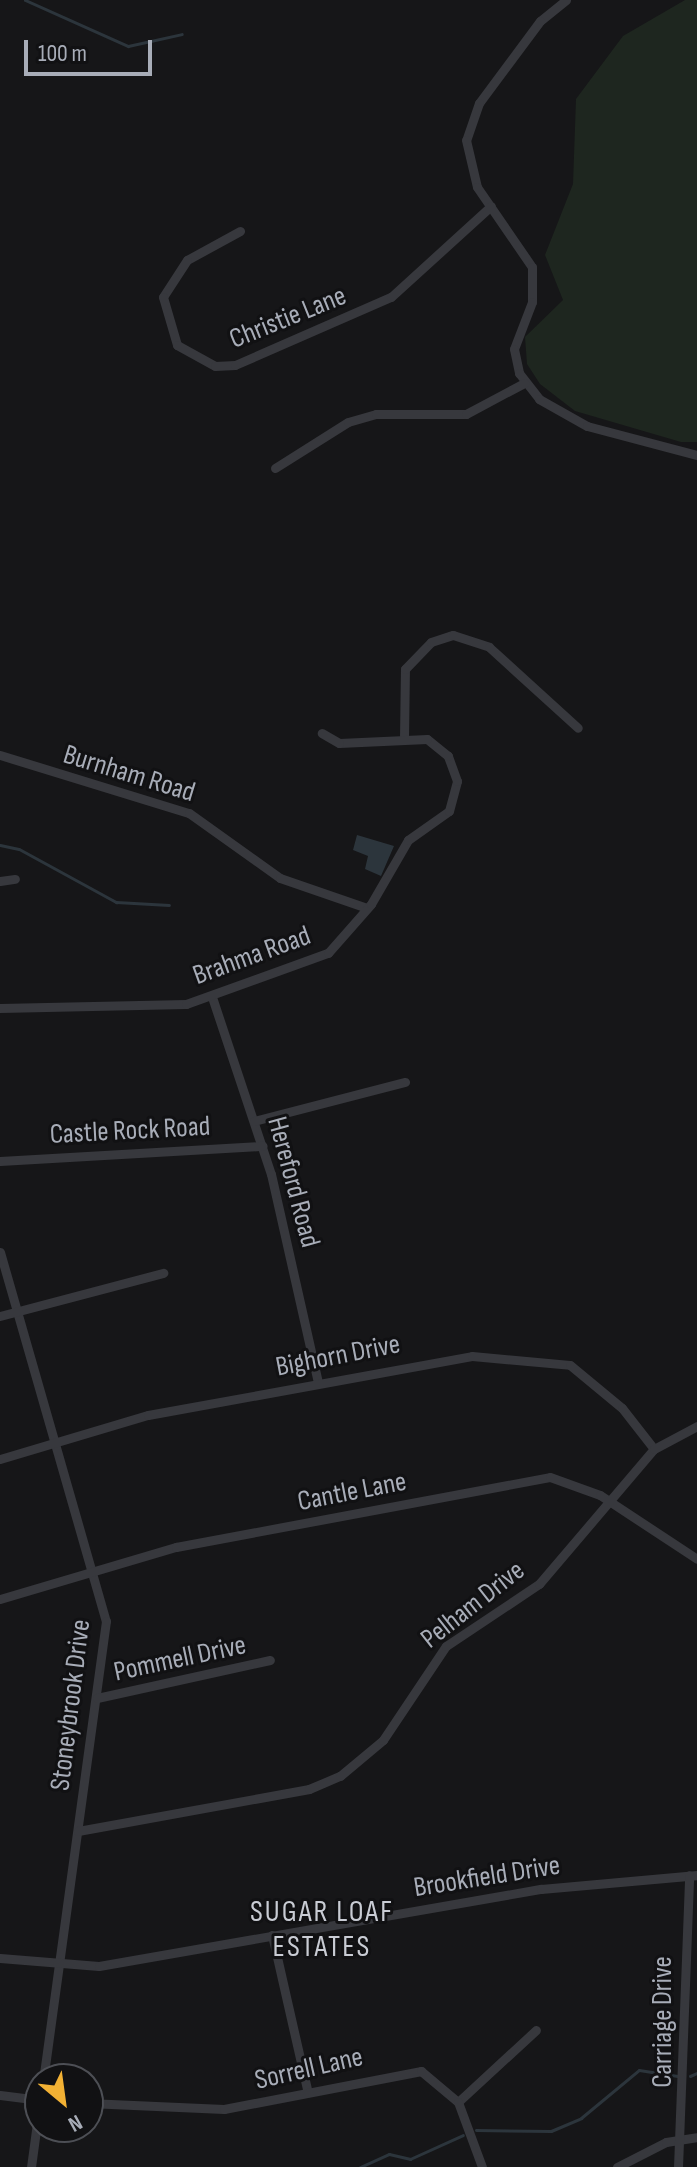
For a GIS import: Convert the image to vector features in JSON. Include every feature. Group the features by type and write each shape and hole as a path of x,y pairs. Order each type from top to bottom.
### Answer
{"street":[{"path":"566,0 540,21 472,116 468,166 532,267 532,302 514,349 524,383 587,426 697,455"},
{"name":"Christie Lane","path":"240,231 187,260 163,297 177,345 215,366 235,365 391,297 491,206"},
{"path":"275,468 362,417 466,414 524,383"},
{"path":"404,738 405,669 431,642 453,635 489,647 578,728"},
{"name":"Brahma Road","path":"0,1008 151,1007 212,997 315,962 367,908 408,840 444,818 456,793 455,772 443,749 404,738 339,743 322,733"},
{"name":"Burnham Road","path":"0,755 189,813 280,878 367,908"},
{"path":"0,881 15,879"},
{"name":"Hereford Road","path":"212,997 263,1146 318,1382"},
{"path":"254,1121 405,1082"},
{"name":"Castle Rock Road","path":"0,1161 263,1146"},
{"name":"Stoneybrook Drive","path":"0,1252 95,1570 106,1621 45,2063"},
{"path":"0,1316 163,1273"},
{"name":"Bighorn Drive","path":"0,1459 148,1415 458,1358 557,1360 622,1408 654,1449"},
{"name":"Pelham Drive","path":"78,1831 309,1789 340,1776 383,1740 446,1646 539,1584 654,1449 697,1426"},
{"name":"Cantle Lane","path":"0,1599 176,1547 550,1477 608,1500 697,1559"},
{"name":"Pommell Drive","path":"97,1698 270,1660"},
{"name":"Brookfield Drive","path":"0,1958 58,1967 272,1935 541,1889 693,1875"},
{"name":"Carriage Drive","path":"678,2167 683,2138 681,1978 693,1875"},
{"path":"272,1935 307,2089"},
{"path":"458,2102 536,2030"},
{"name":"Sorrell Lane","path":"104,2104 224,2109 307,2089 421,2071 458,2102 482,2167"},
{"path":"0,2095 24,2098"},
{"path":"617,2167 683,2138 697,2137"},
{"path":"31,2167 34,2143"}],"shaded area":[{"path":"685,0 697,0 697,442 681,442 575,411 540,384 527,364 525,337 563,300 545,255 573,184 576,99 623,36"},
{"path":"357,835 394,846 381,876 365,869 368,856 353,850"}],"waterway":[{"path":"25,0 128,46 182,34"},
{"path":"0,845 19,849 116,902 169,905"},
{"path":"476,2130 551,2131 581,2118 639,2070 678,2076"},
{"path":"690,2076 697,2073"},
{"path":"360,2167 389,2154 410,2159 463,2135"}],"district":[{"name":"SUGAR LOAF ESTATES","path":"322,1929"}]}
